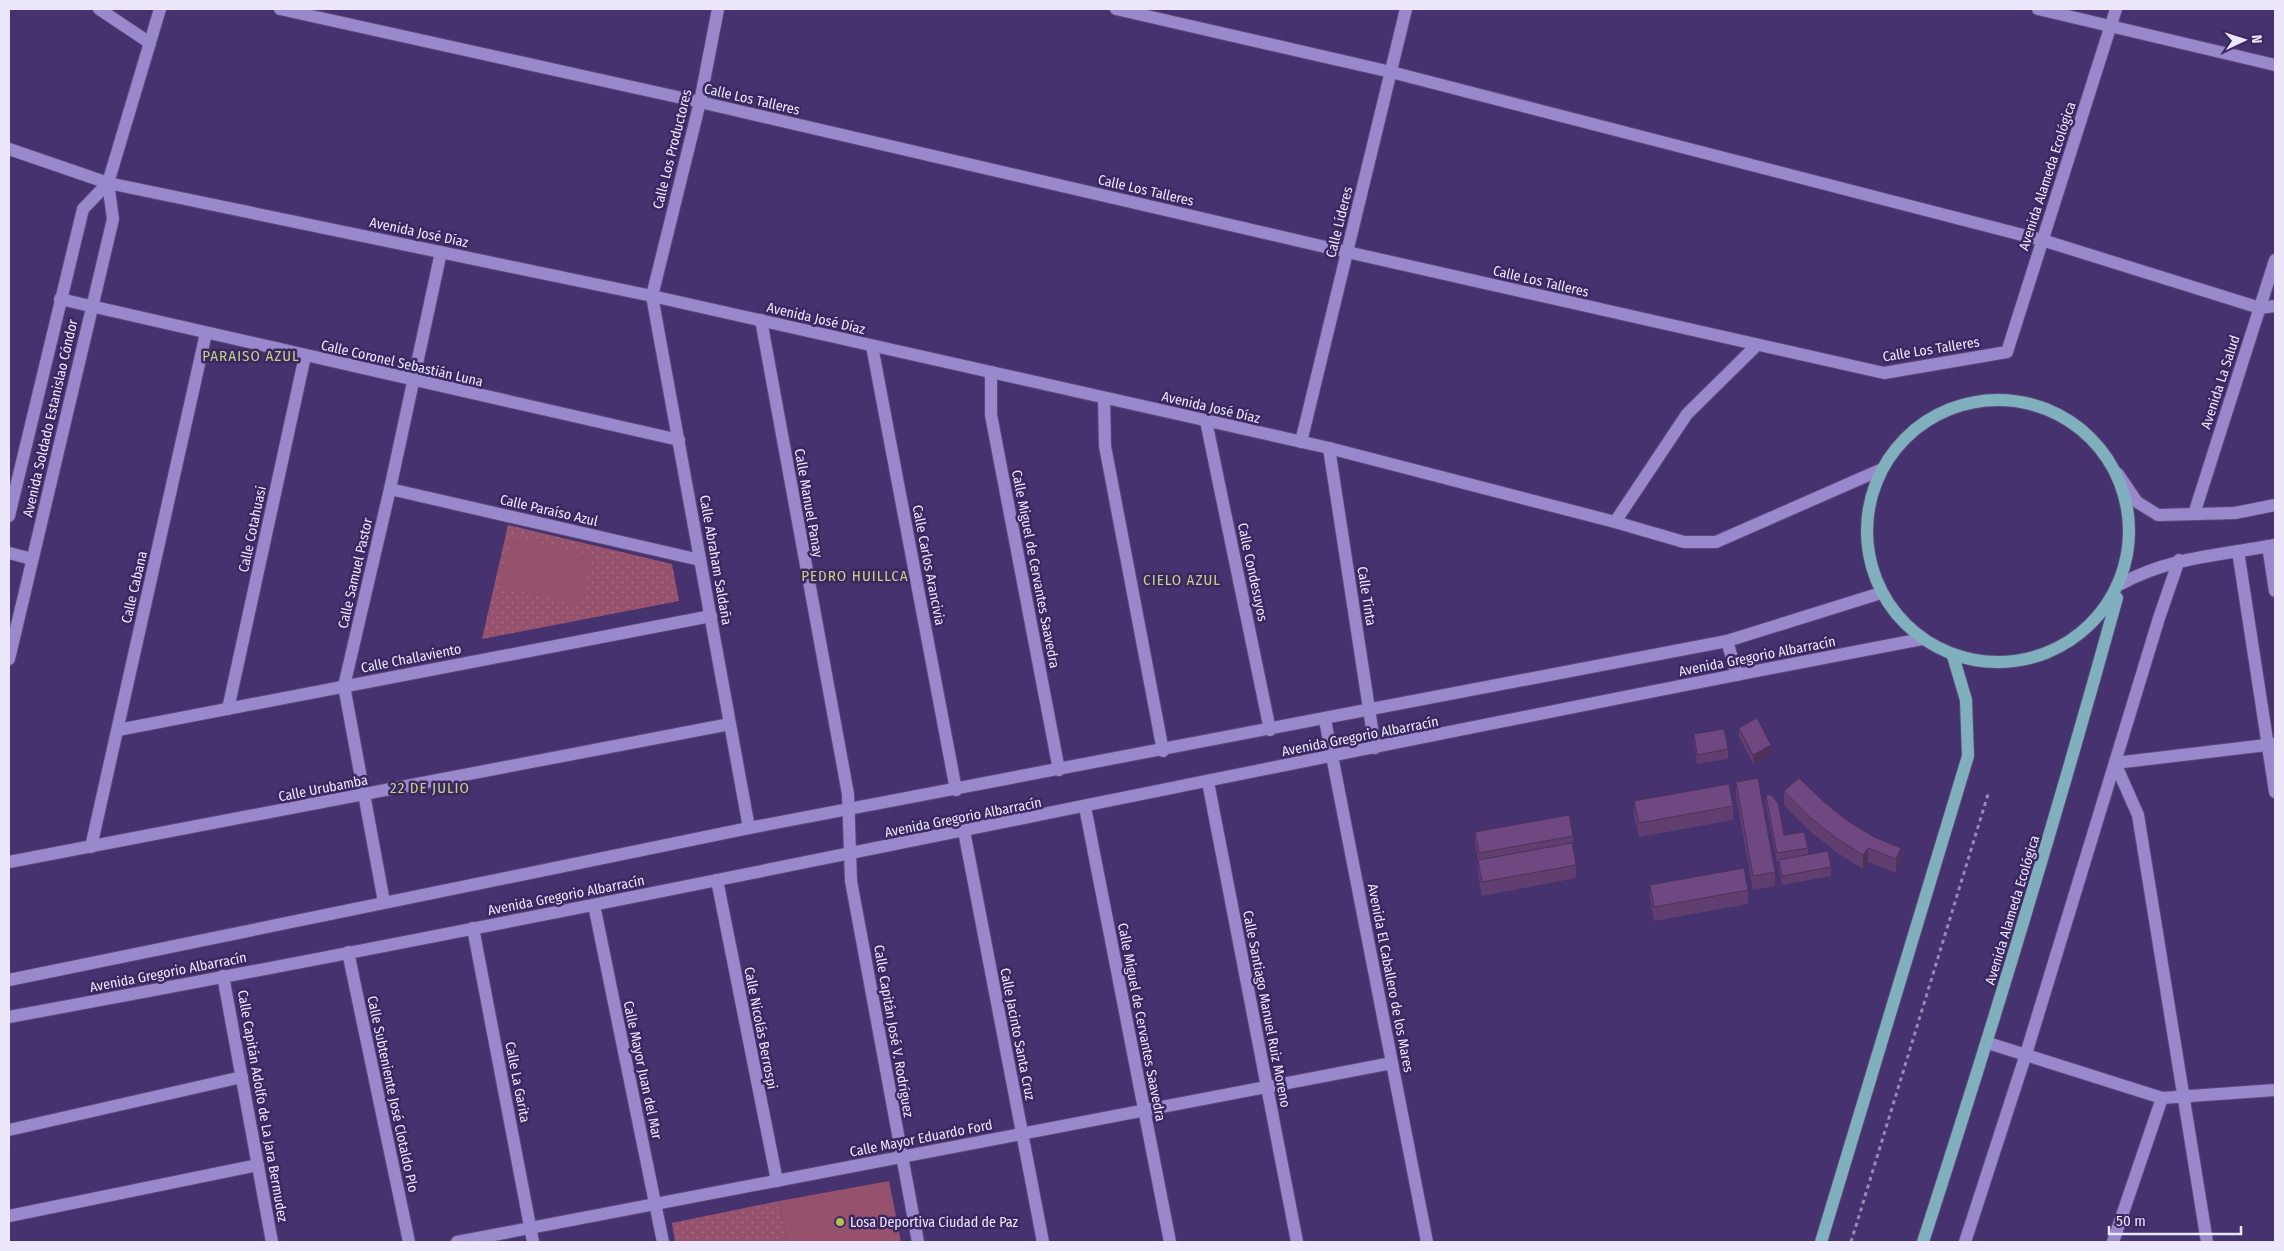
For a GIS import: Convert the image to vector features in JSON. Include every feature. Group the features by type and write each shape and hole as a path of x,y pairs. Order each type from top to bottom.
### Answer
{"main road":[{"path":"1979,399 2021,400 2060,414 2094,440 2118,474 2128,523 2129,555 2121,584 2108,607 2081,633 2042,656 1998,664 1953,656 1922,640 1899,618 1881,593 1868,553 1868,510 1880,470 1905,436 1939,412 1979,399"},
{"name":"Avenida Alameda Ecológica","path":"1923,1242 1988,1043 2075,751 2121,584"},
{"path":"1821,1242 1968,756 1966,700 1953,656"}],"street":[{"path":"99,9 150,43"},
{"name":"Avenida Soldado Estanislao Cóndor","path":"9,659 113,219 108,183 160,9"},
{"name":"Calle Los Talleres","path":"280,9 700,102 1884,374 2007,352"},
{"name":"Calle Los Productores","path":"652,296 700,102 718,9"},
{"path":"1116,9 1391,72 2042,240 2260,308 2275,306"},
{"name":"Calle Líderes","path":"1301,442 1406,9"},
{"path":"2038,9 2111,25 2275,66"},
{"name":"Avenida Alameda Ecológica","path":"2007,352 2116,9"},
{"name":"Avenida José Díaz","path":"9,149 108,183 652,296 1329,448 1615,522 1684,542 1716,542 1880,470"},
{"name":"Avenida Soldado Estanislao Cóndor","path":"9,516 83,209 108,183"},
{"name":"Calle Samuel Pastor","path":"384,902 344,686 390,490 442,252"},
{"name":"Avenida La Salud","path":"2194,514 2275,260"},
{"name":"Calle Abraham Saldaña","path":"652,296 750,828"},
{"name":"Calle Coronel Sebastián Luna","path":"60,299 413,381 679,440"},
{"name":"Calle Manuel Panay","path":"761,320 846,785 852,854"},
{"name":"Calle Cabana","path":"91,847 206,333"},
{"path":"1615,522 1687,414 1757,345"},
{"name":"Calle Carlos Arancivia","path":"872,346 956,790"},
{"name":"Calle Cotahuasi","path":"228,709 305,356"},
{"name":"Calle Miguel de Cervantes Saavedra","path":"990,372 991,415 1058,770"},
{"path":"1104,398 1106,446 1163,751"},
{"name":"Calle Condesuyos","path":"1206,421 1270,730"},
{"name":"Calle Tinta","path":"1329,448 1375,748"},
{"path":"2118,474 2137,502 2158,516 2235,513 2275,505"},
{"name":"Calle Paraíso Azul","path":"390,490 700,560"},
{"path":"2121,584 2140,574 2179,560 2273,547 2275,591"},
{"path":"2238,551 2272,744 2275,792"},
{"path":"9,553 32,559"},
{"path":"1965,1242 2026,1054 2159,618 2179,560"},
{"name":"Avenida Gregorio Albarracín","path":"9,980 750,828 1325,720 1727,641 1881,593"},
{"name":"Calle Challaviento","path":"118,730 711,616"},
{"name":"Avenida Gregorio Albarracín","path":"9,1017 964,832 1737,675 1922,640"},
{"path":"1727,641 1737,675"},
{"name":"Avenida El Caballero de los Mares","path":"1325,720 1334,757 1427,1242"},
{"name":"Calle Urubamba","path":"9,862 364,796 730,724"},
{"path":"2115,763 2272,744"},
{"path":"2115,763 2138,815 2207,1242"},
{"name":"Calle Santiago Manuel Ruiz Moreno","path":"1208,782 1297,1242"},
{"name":"Calle Miguel de Cervantes Saavedra","path":"1085,807 1170,1242"},
{"name":"Calle Jacinto Santa Cruz","path":"964,832 1043,1242"},
{"name":"Calle Capitán José V. Rodríguez","path":"852,854 851,881 918,1242"},
{"name":"Calle Nicolás Berrospi","path":"716,880 777,1181"},
{"name":"Calle Mayor Juan del Mar","path":"594,904 663,1242"},
{"name":"Calle La Garita","path":"473,928 533,1242"},
{"name":"Calle Subteniente José Clotaldo Plo","path":"348,952 410,1242"},
{"name":"Calle Capitán Adolfo de La Jara Bermudez","path":"223,976 272,1242"},
{"path":"1988,1043 2162,1098 2275,1090"},
{"name":"Calle Mayor Eduardo Ford","path":"457,1242 1392,1063"},
{"path":"9,1130 242,1077"},
{"path":"2113,1242 2162,1098"},
{"path":"9,1216 258,1164"}],"path":[{"path":"1851,1242 1989,791"}],"shaded area":[{"path":"508,525 672,564 679,601 482,639"},
{"path":"511,536 592,555 581,605 499,586"},
{"name":"Losa Deportiva Ciudad de Paz","path":"889,1181 901,1242 787,1242 779,1201"},
{"path":"779,1201 787,1242 675,1242 672,1223"}],"building":[{"path":"1757,718 1771,745 1753,755 1739,728"},
{"path":"1724,729 1728,749 1697,755 1694,734"},
{"path":"1758,778 1775,872 1753,876 1736,782"},
{"path":"1799,778 1846,820 1874,837 1901,848 1896,859 1868,848 1863,855 1836,838 1812,819 1784,791"},
{"path":"1729,784 1733,806 1639,823 1634,801"},
{"path":"1766,795 1771,795 1778,803 1784,835 1804,832 1808,848 1777,853"},
{"path":"1569,815 1573,836 1479,853 1475,832"},
{"path":"1572,843 1576,865 1482,882 1478,860"},
{"path":"1828,851 1831,867 1782,876 1779,860"},
{"path":"1744,868 1748,890 1654,907 1650,885"}],"place":[{"name":"Losa Deportiva Ciudad de Paz","path":"840,1222"}],"district":[{"name":"PARAISO AZUL","path":"251,356"},
{"name":"PEDRO HUILLCA","path":"855,576"},
{"name":"CIELO AZUL","path":"1182,580"},
{"name":"22 DE JULIO","path":"430,788"}]}
